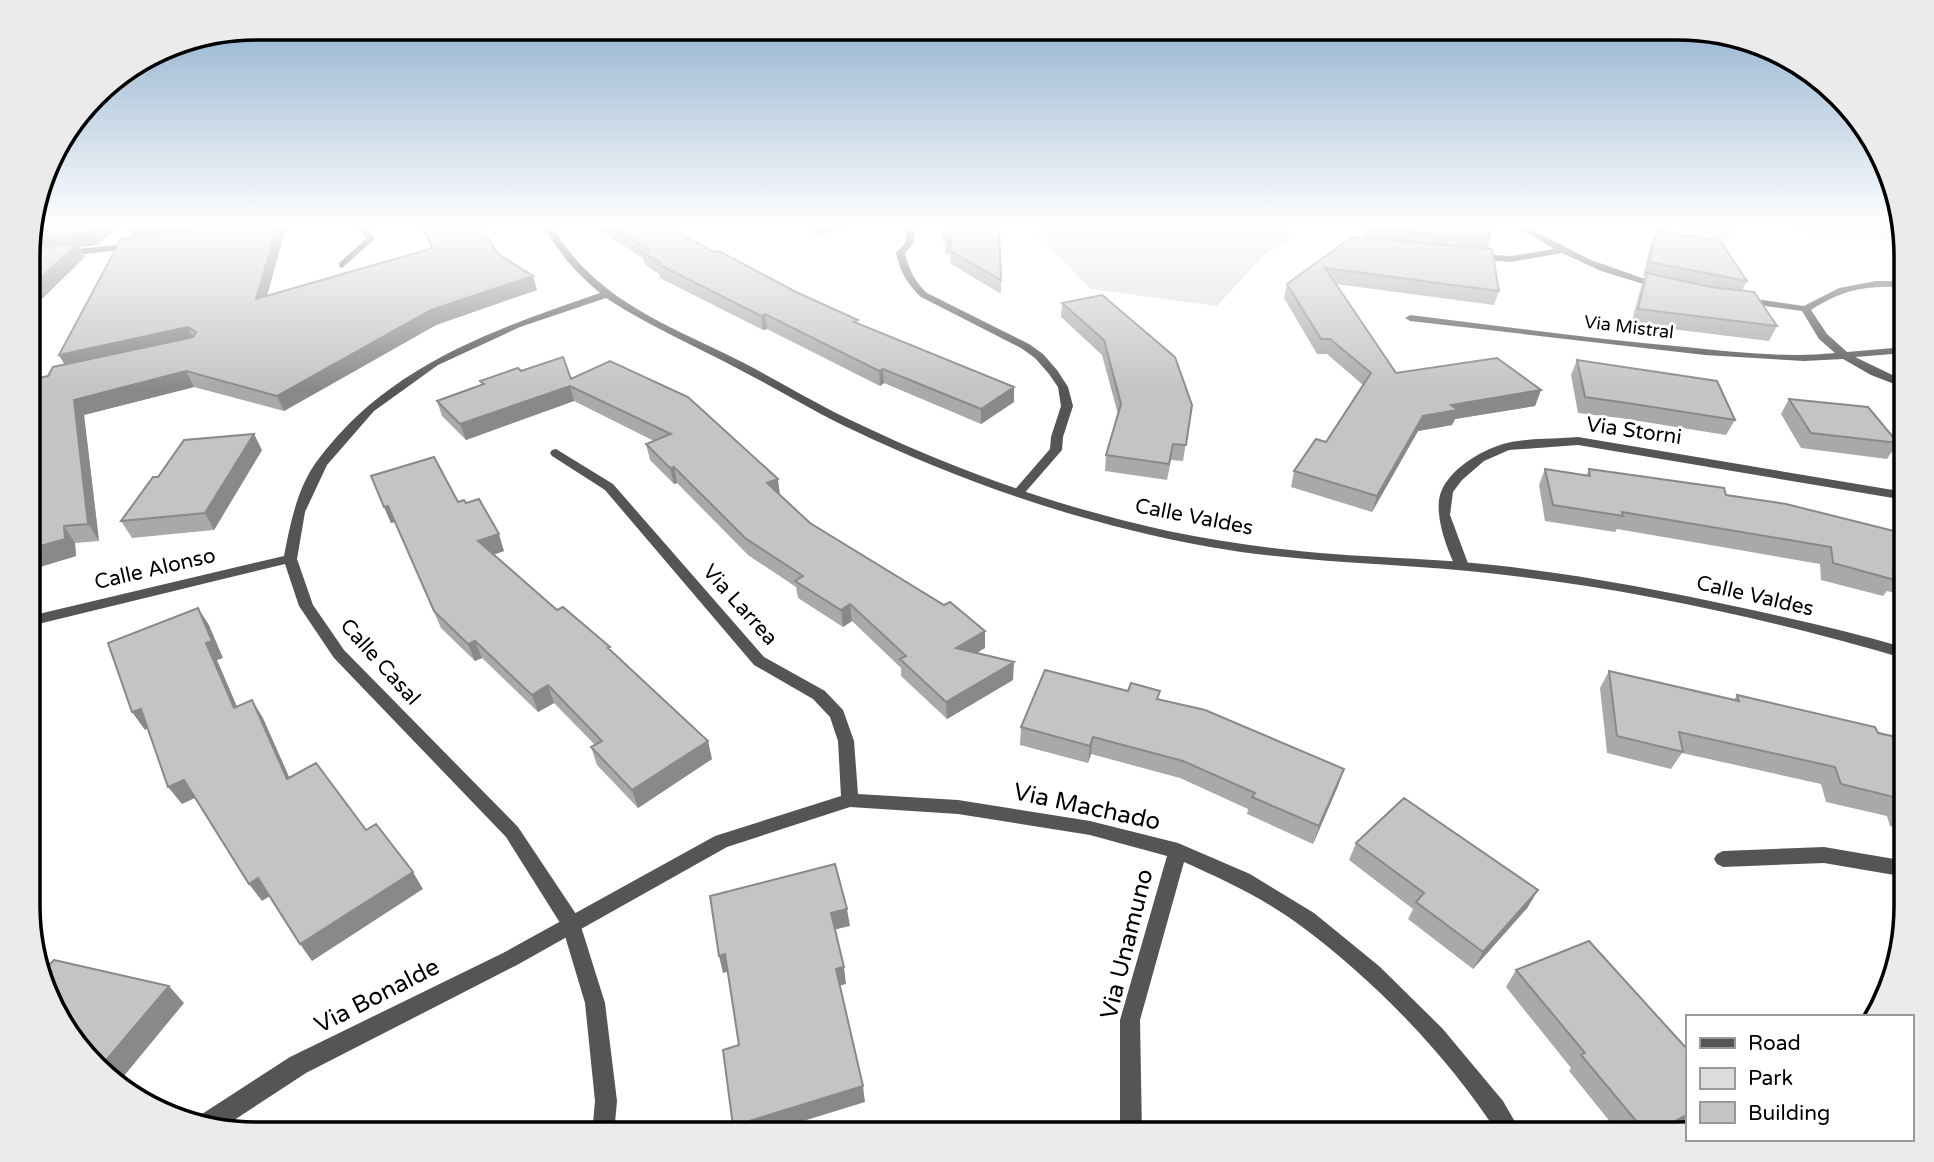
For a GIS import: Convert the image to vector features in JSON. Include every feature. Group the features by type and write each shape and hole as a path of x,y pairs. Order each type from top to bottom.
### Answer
{"street":[{"name":"Calle Valdes","path":"592,281 607,294 654,322 871,435 948,467 1083,514 1167,535 1349,560 1462,566 1571,580 1682,599 1893,651"},
{"path":"910,281 924,295 1025,346 1039,356 1063,387 1067,406 1057,437 1056,450 1018,493"},
{"path":"1645,281 1670,288"},
{"path":"1731,298 1806,309 1832,292 1851,285 1893,284"},
{"name":"Calle Casal","path":"604,1122 606,1101 595,1003 571,923 512,832 339,654 306,606 290,559 299,512 321,464 370,409 434,363 516,325 607,294"},
{"path":"1806,309 1820,334 1844,356 1893,380"},
{"name":"Via Mistral","path":"1410,318 1706,354 1809,358 1893,350"},
{"name":"Via Storni","path":"1462,566 1444,515 1447,492 1458,477 1480,458 1507,447 1578,441 1893,494"},
{"name":"Via Larrea","path":"556,453 610,487 759,661 819,695 836,713 846,741 850,800"},
{"name":"Calle Alonso","path":"40,619 290,559"},
{"name":"Via Machado","path":"571,923 721,841 850,800 958,807 1090,828 1178,852 1243,880 1307,919 1372,973 1435,1035 1502,1121"},
{"name":"Via Unamuno","path":"1130,1121 1130,1020 1178,852"},
{"path":"1723,859 1824,855 1893,867"},
{"name":"Via Bonalde","path":"217,1118 298,1065 510,959 571,923"}],"green space":[{"path":"1083,281 1240,281 1217,306 1091,289"}],"building":[{"path":"98,281 261,281 256,299 318,281 517,281 431,310 277,396 186,371 74,400 88,524 64,526 65,539 40,546 40,378 48,376 53,367 193,337 196,332 188,327 59,355"},
{"path":"692,281 776,281 858,320 854,322 1014,387 981,409 883,369 879,371 765,314 761,316"},
{"path":"1291,281 1334,281 1396,373 1497,358 1541,390 1451,405 1458,410 1423,416 1377,496 1294,471 1316,439 1326,442 1371,373 1330,339 1321,339 1287,284"},
{"path":"1425,281 1497,281 1499,291"},
{"path":"1645,281 1685,281 1754,292 1777,326 1638,309"},
{"path":"1102,295 1175,357 1192,405 1186,445 1173,444 1169,464 1106,455 1121,404 1104,340 1062,303"},
{"path":"563,357 571,379 610,361 688,397 778,479 767,483 810,523 944,605 950,602 985,631 956,648 1014,662 946,702 900,659 906,656 850,604 841,610 795,581 803,576 745,538 674,467 670,468 646,444 671,434 570,386 460,424 437,401 484,384 480,381"},
{"path":"1577,360 1717,381 1735,420 1585,397"},
{"path":"1789,399 1868,407 1893,437 1893,442 1811,433"},
{"path":"254,434 205,513 121,521 153,477 158,477 184,440"},
{"path":"434,457 458,502 464,500 466,503 479,499 499,534 478,541 557,610 563,607 610,647 608,648 708,741 632,790 591,747 602,741 548,685 532,695 475,641 468,644 434,611 388,506 384,507 371,476"},
{"path":"1545,469 1590,476 1589,469 1724,488 1726,495 1786,504 1893,531 1893,579 1833,563 1831,547 1622,512 1623,516 1553,505"},
{"path":"198,608 212,641 206,643 234,708 252,700 287,779 316,763 366,830 376,824 413,872 300,944 258,878 249,884 184,780 168,787 141,709 132,712 108,643"},
{"path":"1045,670 1128,691 1131,683 1160,691 1157,699 1205,710 1344,769 1319,826 1252,797 1255,793 1183,761 1093,737 1090,746 1021,727"},
{"path":"1609,671 1739,701 1737,695 1875,727 1878,733 1893,736 1893,797 1841,784 1835,767 1679,732 1683,752 1617,736"},
{"path":"1404,798 1538,890 1483,952 1416,902 1424,893 1356,843"},
{"path":"835,864 847,909 831,913 844,967 836,969 863,1086 747,1122 732,1122 723,1050 739,1045 725,954 719,956 710,896"},
{"path":"1589,941 1686,1048 1686,1116 1675,1121 1636,1121 1581,1055 1585,1053 1516,970"},
{"path":"54,960 169,986 106,1060 77,1026 63,1001 49,965"}]}
